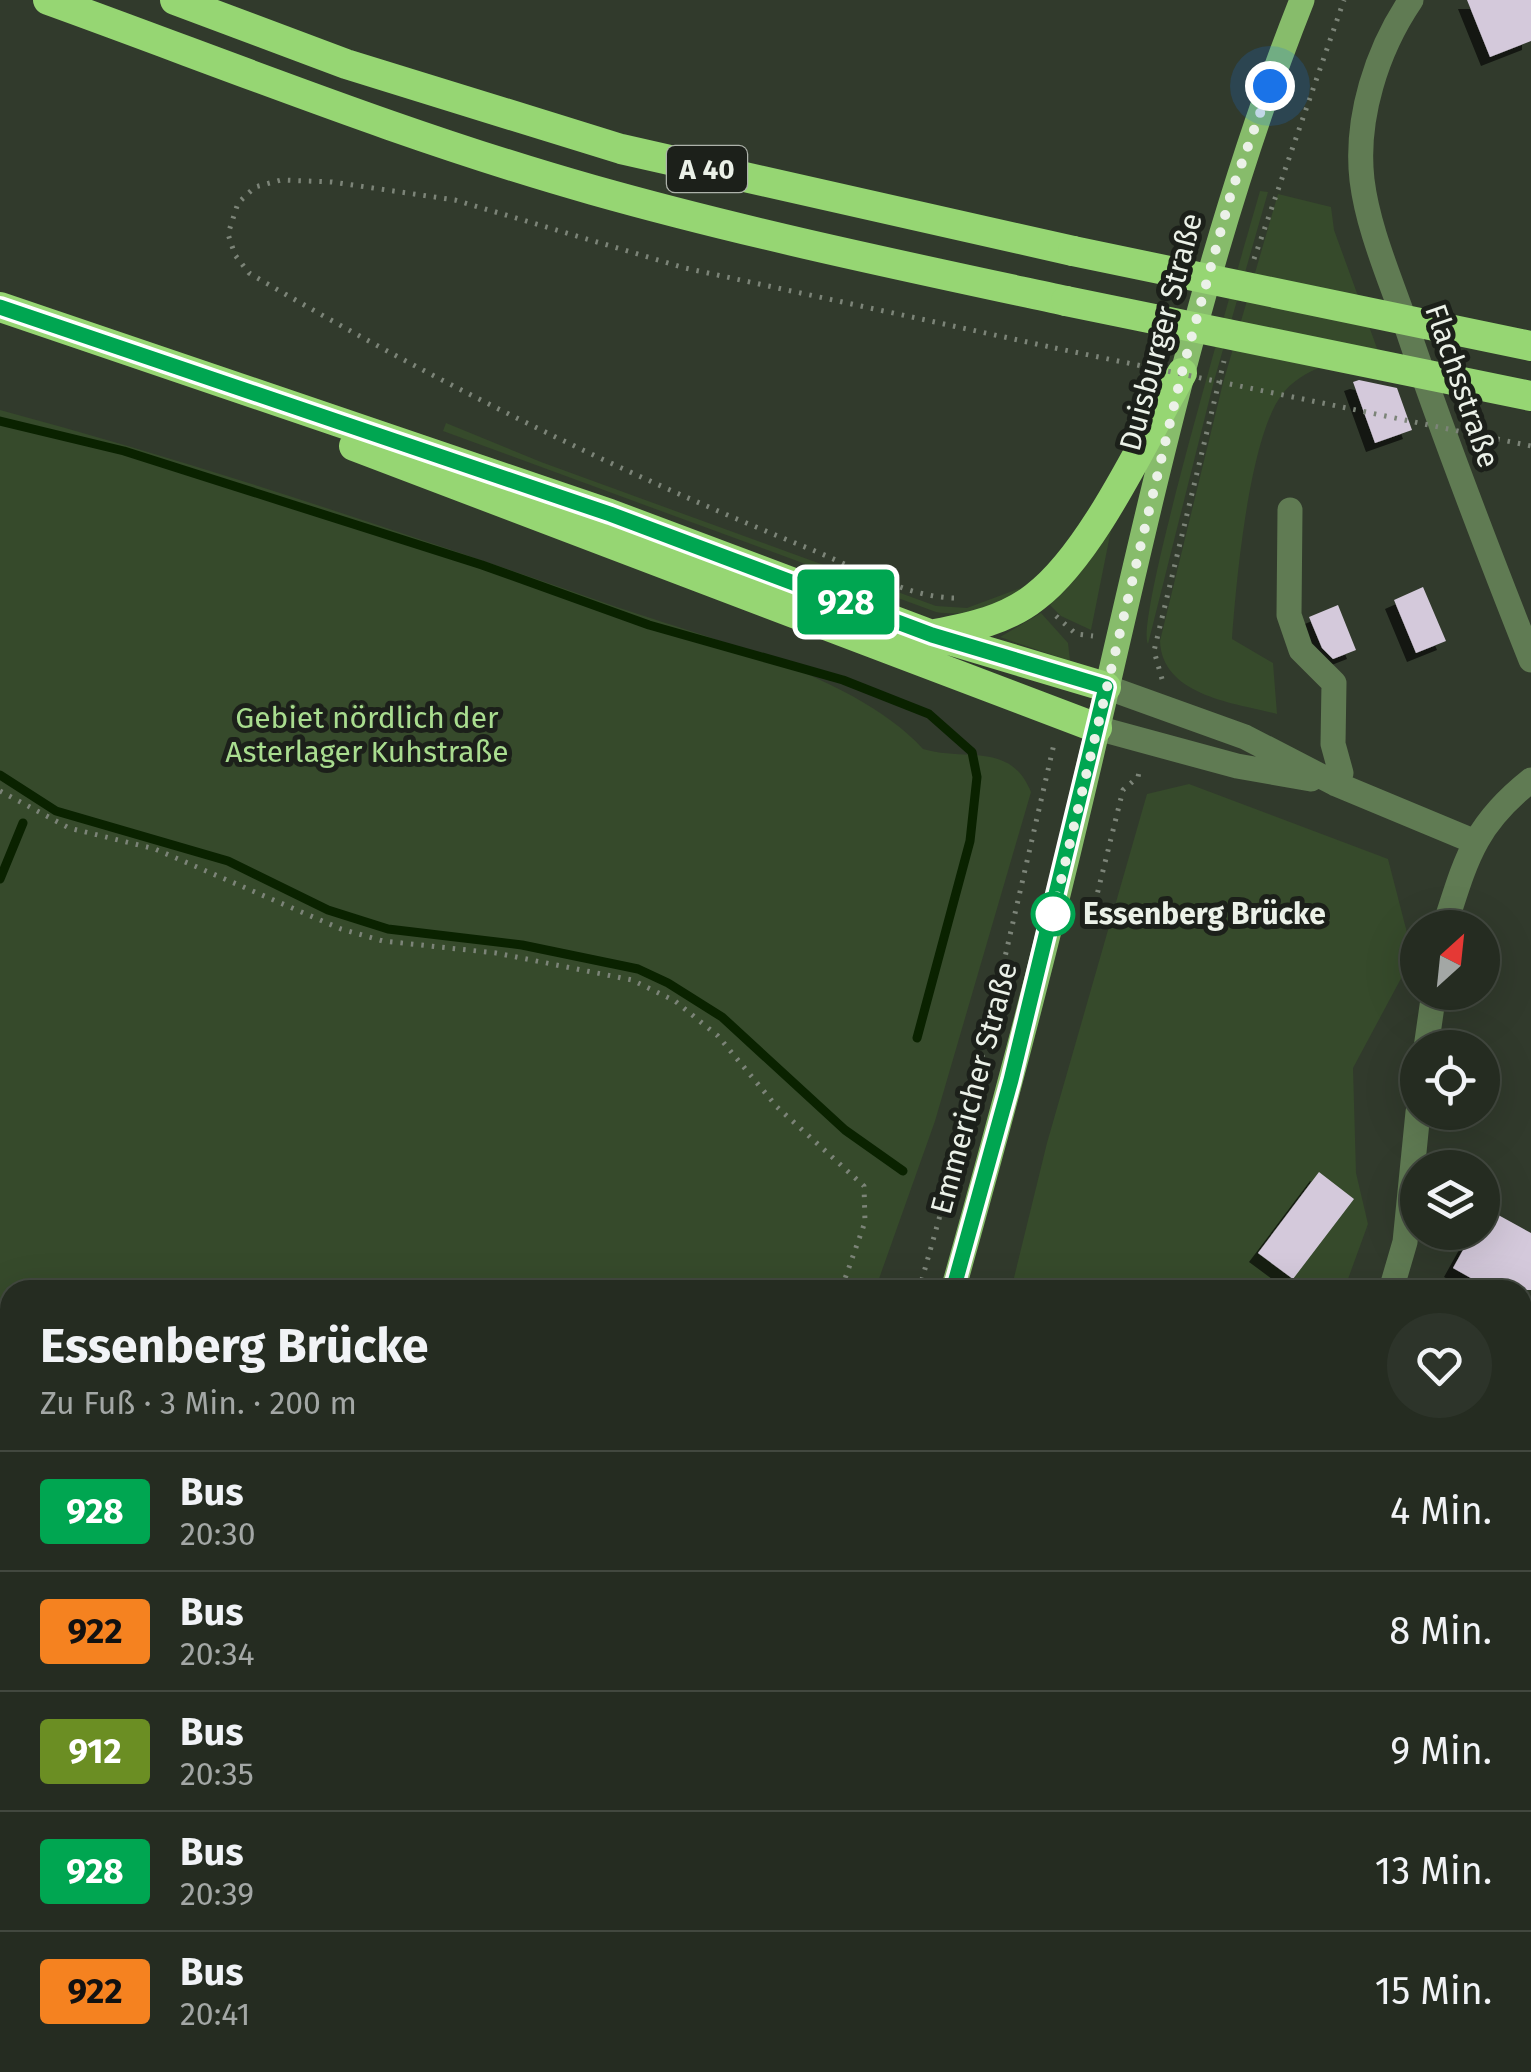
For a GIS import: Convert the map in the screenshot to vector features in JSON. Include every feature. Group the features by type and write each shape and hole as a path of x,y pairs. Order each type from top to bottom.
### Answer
{"highway":[{"path":"48,0 404,128"},
{"name":"A 40","path":"70,0 404,128 590,190 772,237 1531,396"},
{"name":"A 40","path":"176,0 346,64 621,150 1073,251 1531,346"},
{"path":"0,307 592,508 932,635 1106,687"},
{"path":"0,328 315,432 1097,728"},
{"path":"932,635 1004,616 1036,597 1065,568 1182,372"}],"main road":[{"name":"Duisburger Straße","path":"1097,728 1182,372 1232,190 1302,0"},
{"name":"Emmericher Straße","path":"956,1280 1007,1096 1097,728"}],"street":[{"name":"Flachsstraße","path":"1410,0 1383,42 1364,127 1362,178 1375,235 1452,462 1531,660"},
{"path":"1290,510 1289,615 1301,650 1334,683 1333,744 1340,773 1336,784"},
{"path":"1106,687 1245,737 1336,784 1472,840"},
{"path":"1097,728 1237,766 1336,784"},
{"path":"1450,910 1472,840 1507,799 1531,780"},
{"path":"1394,1280 1405,1242 1416,1130"}],"path":[{"path":"961,599 939,598 904,587 782,538 599,458 438,378 250,273 234,255 228,234 238,203 255,186 282,180 332,182 456,200 685,268 1531,446"},
{"path":"1036,597 1076,634"},
{"path":"922,1280 970,1109 1060,716"},
{"path":"1090,924 1123,790 1138,776 1146,742"},
{"path":"0,791 43,818 155,848 340,928 384,941 496,953 632,980 675,1001 718,1036 777,1107 864,1186 865,1222 845,1280"}],"green space":[{"path":"1260,191 1268,192 1214,381 1148,644 1148,620 1173,505"},
{"path":"1278,194 1331,207 1334,230 1378,351 1325,365 1289,386 1270,416 1260,444 1246,513 1232,639 1273,663 1277,714 1222,701 1187,685 1173,674 1160,641 1223,383"},
{"name":"Gebiet nördlich der Asterlager Kuhstraße","path":"0,410 306,501 776,661 859,700 894,723 923,749 999,759 1022,776 1031,792 935,1121 879,1280 0,1280"},
{"path":"446,423 541,462 936,606 967,608 1021,588 982,610 936,612 443,431"},
{"path":"1112,525 1091,630 1061,616 1050,605"},
{"path":"1041,613 1068,643 1070,661 1000,637"},
{"path":"1189,784 1388,859 1401,910 1400,980 1353,1068 1356,1173 1368,1224 1348,1280 1013,1280 1047,1143 1147,794"}],"building":[{"path":"1467,0 1531,0 1531,41 1490,57"},
{"path":"1353,382 1397,388 1412,430 1375,443"},
{"path":"1423,587 1446,641 1416,653 1394,600"},
{"path":"1338,605 1356,650 1333,659 1322,648 1309,617"},
{"path":"1319,1172 1354,1199 1293,1279 1258,1253"},
{"path":"1500,1216 1531,1233 1531,1280 1474,1280 1453,1268 1463,1250 1500,1250"}],"waterway":[{"path":"0,421 124,451 482,565 649,625 843,680 929,714 972,752 977,777 970,841 917,1038"},
{"path":"0,775 56,811 228,861 328,910 388,929 522,945 638,969 722,1017 845,1130 903,1171"},
{"path":"0,879 23,823"}],"bus line":[{"name":"928","path":"0,307 610,514 932,635 1106,687 1011,1080 956,1280"}],"place":[{"name":"Essenberg Brücke","path":"1053,914"}],"route":[{"path":"1053,914 1182,372 1232,190 1270,86"}]}
